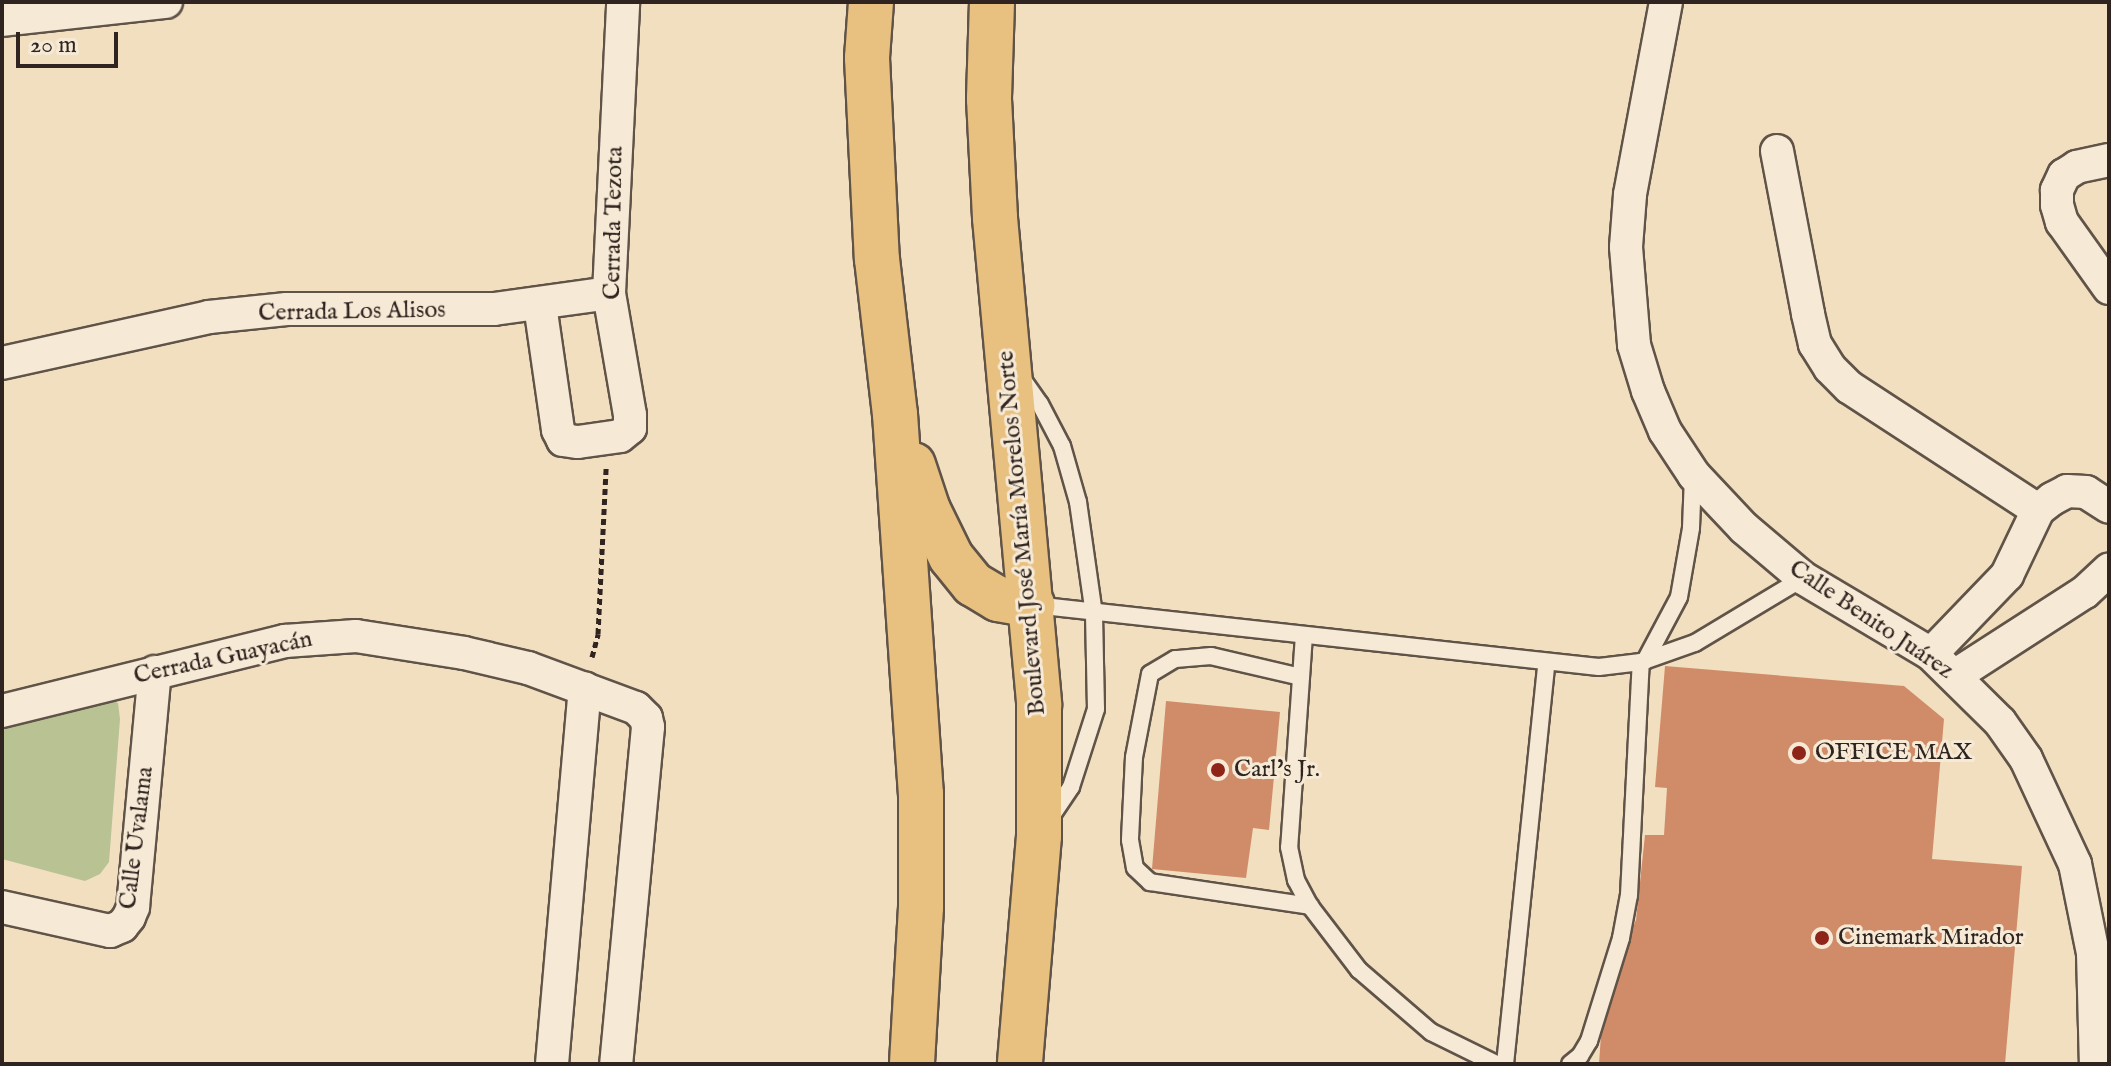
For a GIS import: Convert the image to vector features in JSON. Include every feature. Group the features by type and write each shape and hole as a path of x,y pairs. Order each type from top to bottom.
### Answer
{"main road":[{"path":"871,2 867,58 872,187 895,414 921,794 921,907 912,1064"},
{"name":"Boulevard José María Morelos Norte","path":"992,2 989,99 995,218 1039,705 1039,836 1023,1059"},
{"path":"895,414 928,510 951,557 973,584 998,599 1032,605"}],"street":[{"path":"2,20 166,2"},
{"name":"Cerrada Tezota","path":"608,439 630,428 609,293 623,2"},
{"name":"Calle Benito Juárez","path":"1666,2 1630,195 1626,247 1634,345 1648,391 1665,431 1694,475 1744,528 1803,578 1931,654 1956,675 2000,722 2026,759 2053,810 2075,864 2101,953 2102,995 2096,1064"},
{"path":"1777,151 1815,344 1830,368 1849,387 2038,510"},
{"path":"2109,160 2077,167 2064,175 2057,190 2062,222 2109,288"},
{"name":"Cerrada Los Alisos","path":"2,363 209,317 287,309 455,310 540,305 609,293"},
{"path":"540,305 558,430 563,440 608,439"},
{"path":"1931,654 2007,575 2038,510 2067,491 2086,492 2109,507"},
{"path":"1956,675 2085,592 2109,570"},
{"name":"Cerrada Guayacán","path":"2,711 285,641 356,636 464,653 528,668 636,708 646,718 648,727 616,1064"},
{"name":"Calle Uvalama","path":"2,907 101,931 116,930 129,917 155,672"},
{"path":"552,1064 585,688"}],"lane":[{"path":"1008,360 1040,404 1062,446 1078,502 1094,614 1096,709 1071,787 1039,836"},
{"path":"1570,1064 1580,1056 1589,1041 1621,938 1629,895 1643,662 1679,597 1691,528 1694,475"},
{"path":"1032,605 1546,664 1599,667 1643,662 1695,643 1803,578"},
{"path":"1304,635 1289,847 1296,880 1310,906 1359,970 1431,1032 1502,1063 1524,1064"},
{"path":"1301,677 1211,656 1175,659 1150,674 1134,757 1130,840 1135,868 1150,882 1310,906"},
{"path":"1502,1063 1546,664"}],"path":[{"path":"585,688 598,634 608,439"}],"green space":[{"path":"101,696 118,703 120,719 109,862 100,874 85,881 2,859 2,721"}],"building":[{"name":"Cinemark Mirador","path":"1665,666 1904,686 1944,719 1932,859 2022,866 2005,1064 1599,1064 1602,1020 1621,955 1636,920 1645,835 1664,835 1667,788 1655,787"},
{"name":"Carl's Jr.","path":"1166,701 1280,712 1269,830 1253,828 1246,878 1152,869"}],"place":[{"name":"OFFICE MAX","path":"1799,753"},
{"name":"Carl's Jr.","path":"1218,770"},
{"name":"Cinemark Mirador","path":"1822,938"}]}
